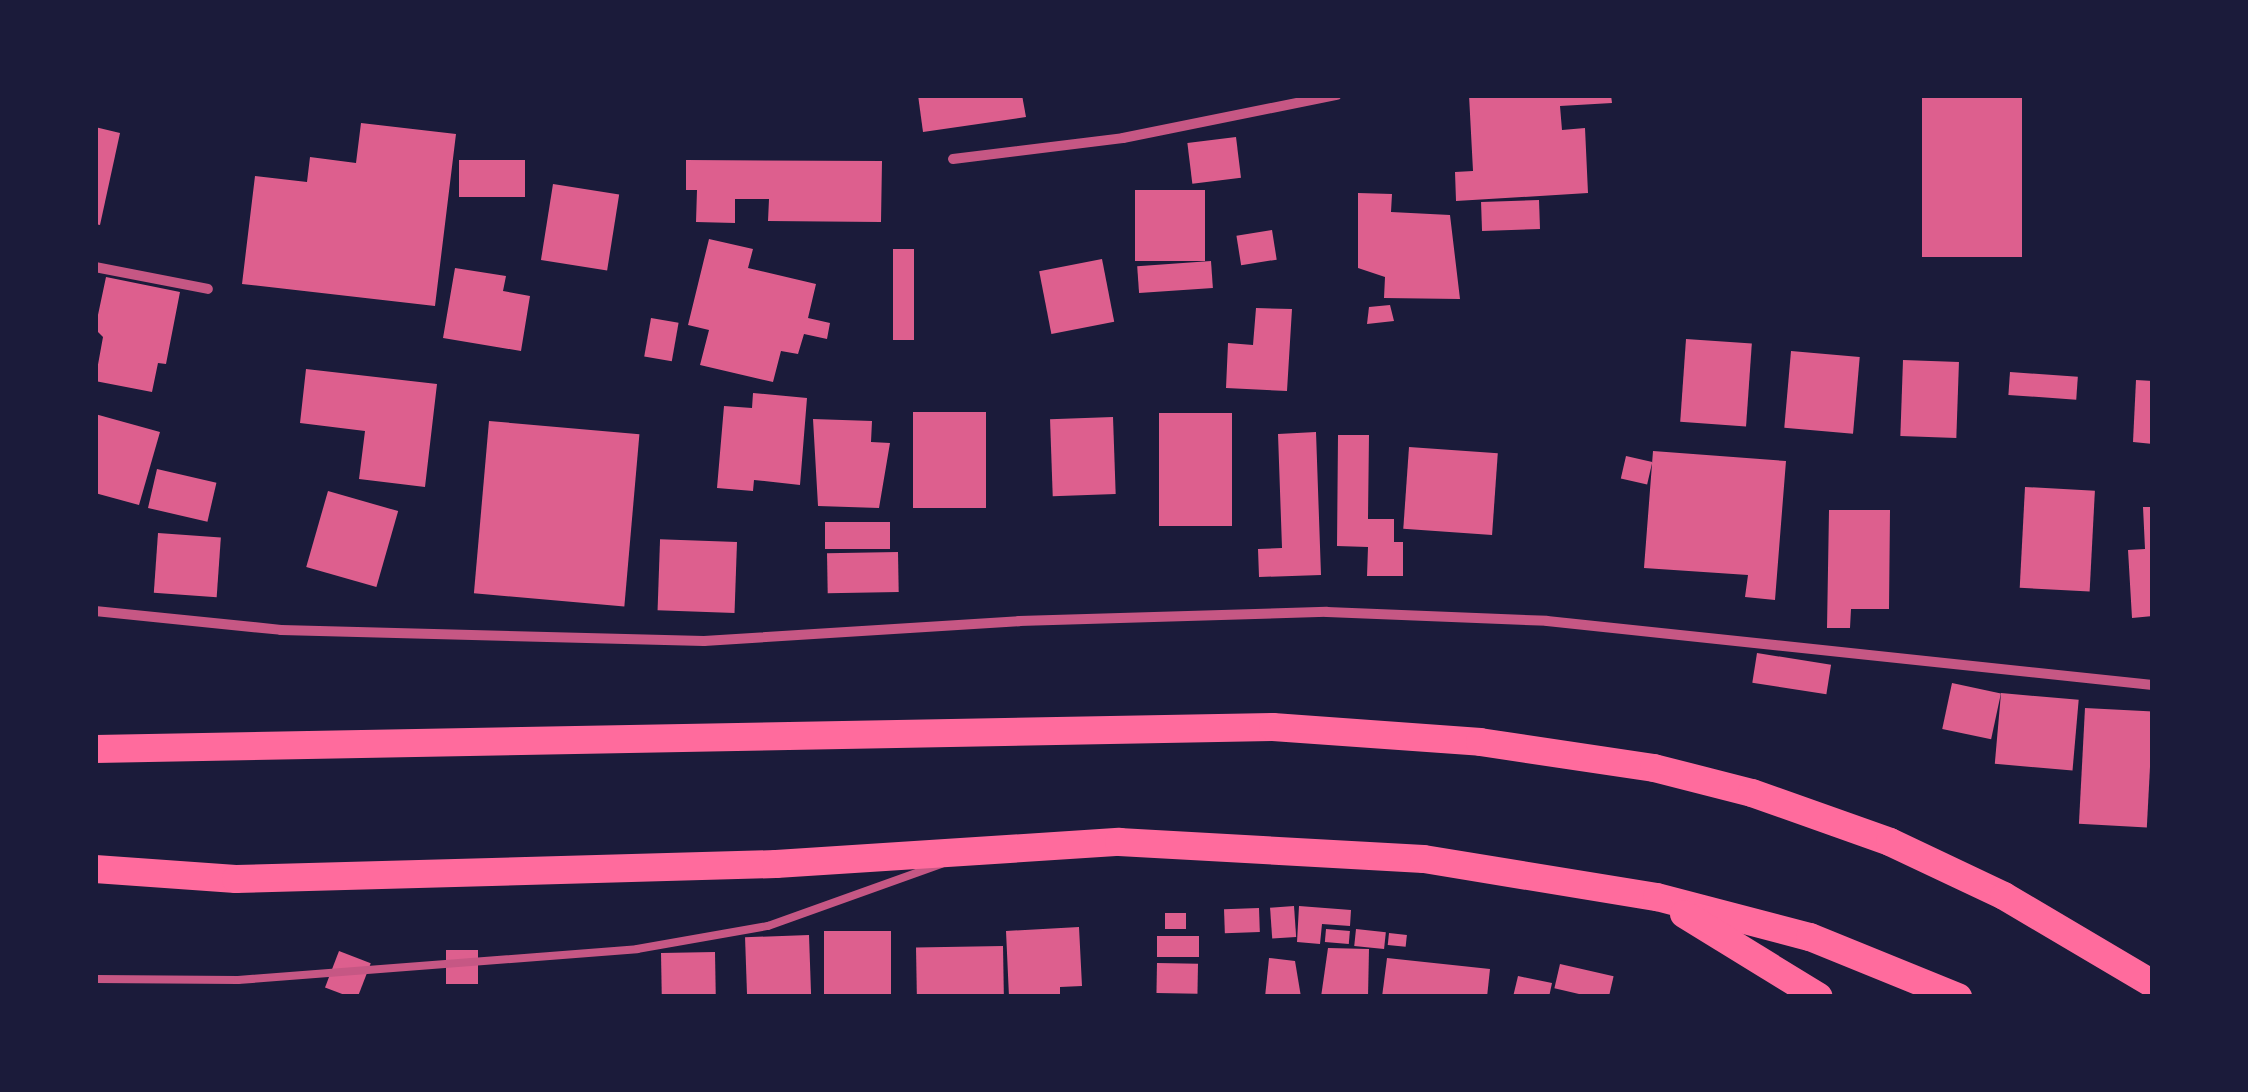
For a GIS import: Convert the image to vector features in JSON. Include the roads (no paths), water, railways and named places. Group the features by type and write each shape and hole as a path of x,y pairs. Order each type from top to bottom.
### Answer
{"highway":[{"path":"95,749 1273,727 1480,742 1654,768 1752,793 1873,836 2004,896 2153,984"},
{"path":"95,869 236,879 969,853 1118,842 1424,858 1657,897 1810,937 1958,997"},
{"path":"1657,897 1819,997"}],"street":[{"path":"953,158 1123,138 1336,95"},
{"path":"95,266 208,289"},
{"path":"95,611 281,630 704,641 1019,621 1363,614 1546,621 2153,685"}],"lane":[{"path":"95,979 238,980 636,949 799,916 969,853"}]}
